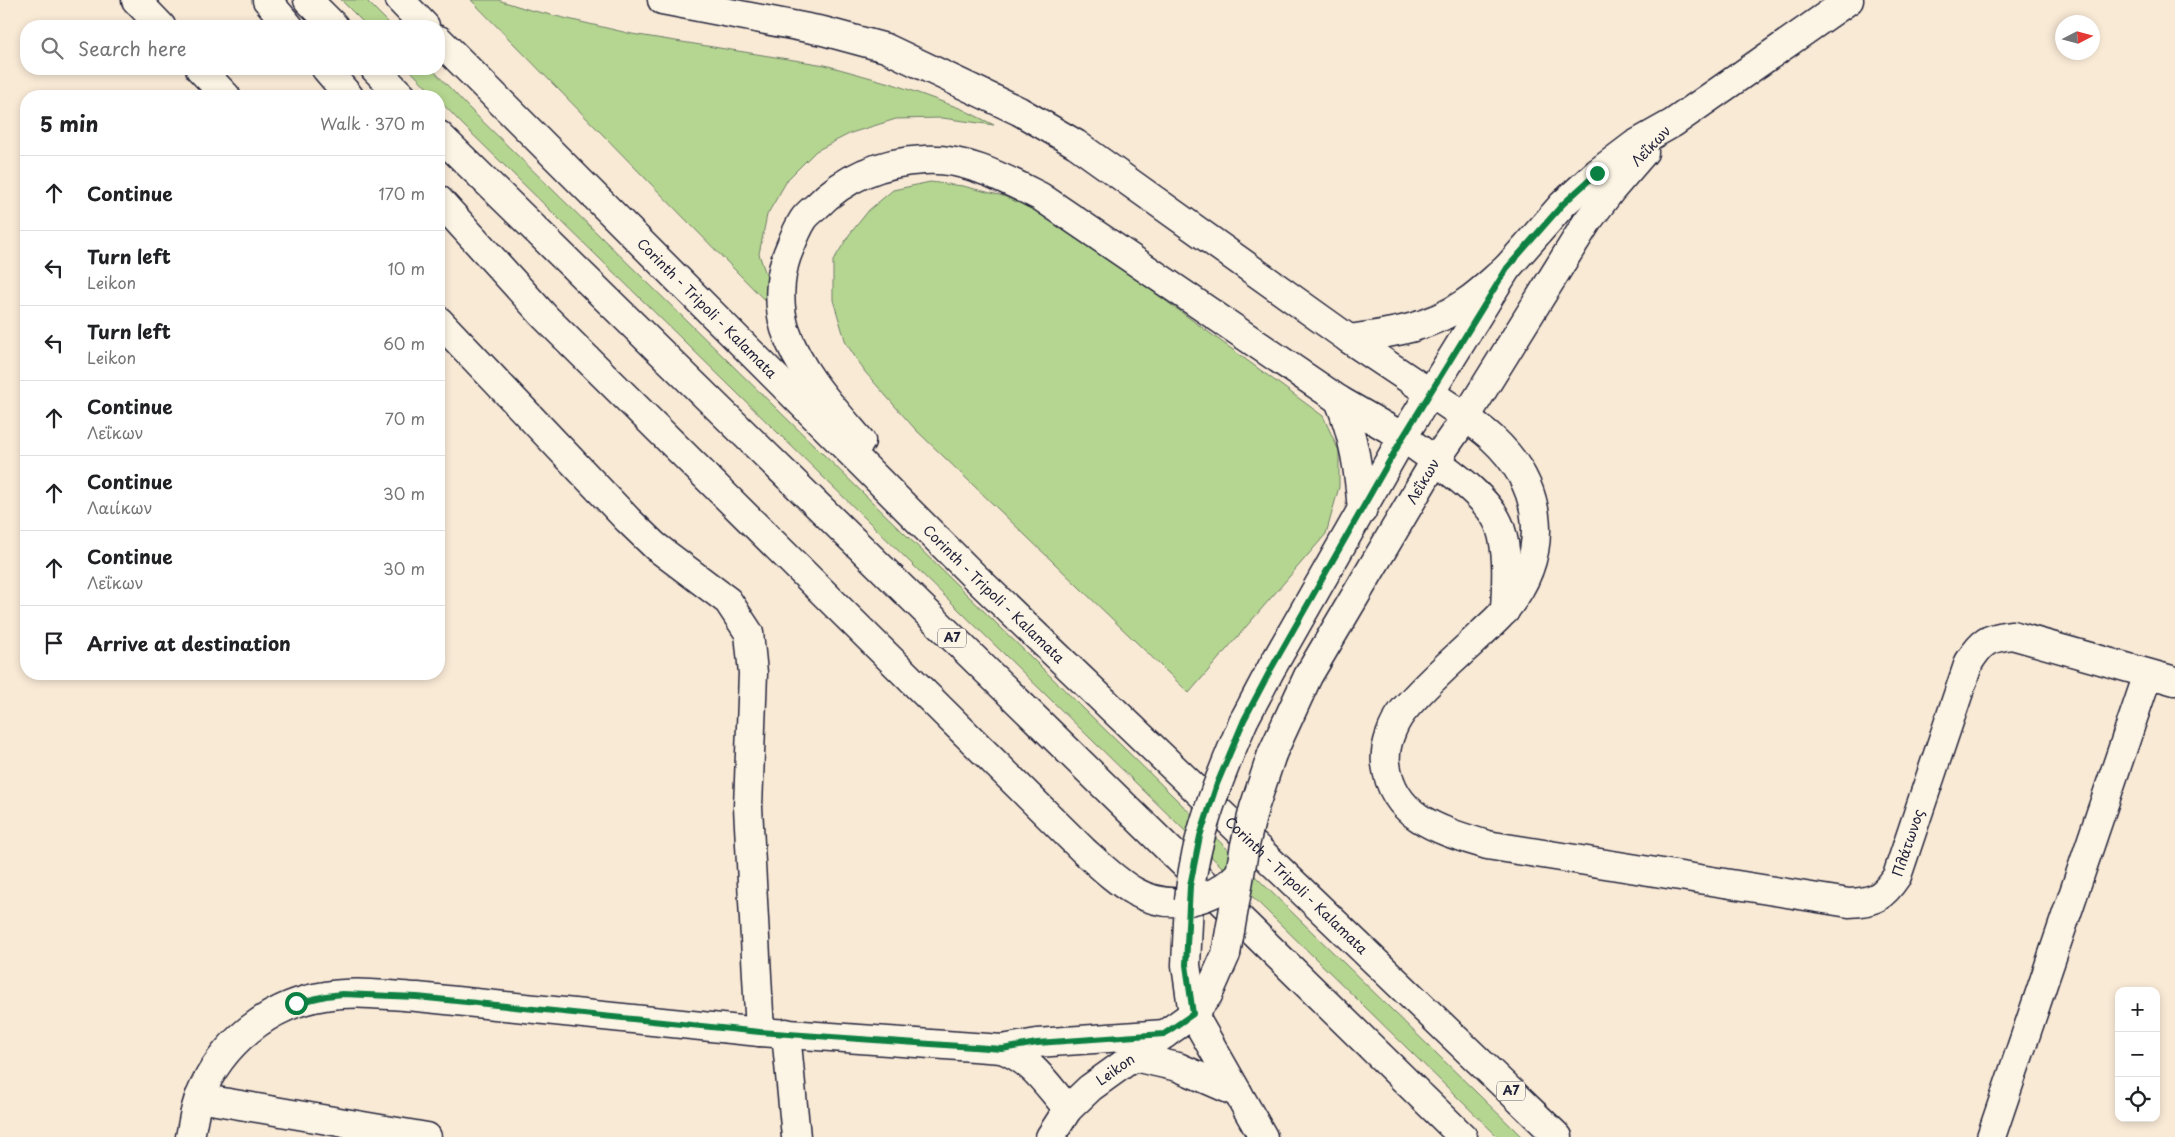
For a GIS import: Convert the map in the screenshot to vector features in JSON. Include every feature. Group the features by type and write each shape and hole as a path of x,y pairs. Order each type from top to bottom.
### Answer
{"main road":[{"path":"136,0 155,20"},
{"path":"267,0 284,20"},
{"path":"308,0 328,20"},
{"path":"400,0 419,20"},
{"name":"Πλάτωνος","path":"662,0 823,31 886,48 1020,112 1076,144 1349,338 1466,417 1492,439 1512,461 1527,485 1535,513 1536,541 1529,572 1505,610 1401,713 1389,736 1385,758 1388,781 1398,799 1418,818 1444,831 1488,845 1531,853 1849,904 1867,902 1886,893 1897,876 1970,662 1980,645 1993,637 2012,635 2175,681"},
{"name":"Λεΐκων","path":"1507,268 1563,204 1597,173 1634,145 1674,122 1846,1"},
{"name":"Corinth - Tripoli - Kalamata","path":"445,46 974,576 1558,1137"},
{"path":"206,75 220,90"},
{"path":"331,75 344,90"},
{"path":"381,75 396,90"},
{"name":"Λεΐκων","path":"1239,874 1254,808 1272,754 1308,676 1435,461 1466,417 1587,222 1636,161 1674,122"},
{"name":"Α7","path":"445,141 1463,1137"},
{"path":"974,576 808,375 795,353 785,328 781,300 781,272 803,219 829,193 858,175 889,165 925,160 963,163 1003,178 1041,197 1339,400 1403,437 1464,482 1484,502 1500,526 1505,555 1505,610"},
{"path":"445,207 545,317 1084,850 1125,887 1153,900 1173,904 1206,897 1226,887 1239,874"},
{"path":"1349,338 1397,332 1433,321 1465,303 1507,268"},
{"path":"1263,1137 1193,1014 1186,965 1189,901 1200,836 1217,784 1244,720 1271,669 1403,437 1507,268"},
{"path":"445,327 628,520 655,546 728,601 749,633 753,673 748,808 773,1032 796,1137"},
{"path":"1339,400 1349,423 1360,473 1362,511"},
{"path":"1991,1137 2148,674"},
{"name":"Leikon","path":"1050,1137 1068,1109 1090,1088 1193,1014 1208,995 1226,954 1232,928 1239,874"},
{"path":"190,1137 199,1098 220,1057 251,1028 269,1015 286,1007 326,996 371,994 417,997 773,1032 1002,1049 1037,1043 1164,1034"},
{"path":"1002,1049 1019,1056 1036,1070 1068,1109"},
{"path":"1134,1057 1178,1066 1238,1093"},
{"path":"199,1098 427,1137"}],"green space":[{"path":"341,0 366,0 386,20 361,20"},
{"path":"471,0 498,0 530,10 632,34 825,65 893,84 962,109 994,125 942,118 896,119 851,133 816,151 788,179 767,215 759,254 780,316"},
{"path":"415,75 438,75 469,108 1522,1137 1498,1137 461,123 445,106 445,90 429,90"},
{"path":"930,182 963,186 1003,196 1046,213 1323,416 1339,451 1339,487 1326,534 1189,693 915,429 865,372 846,343 833,300 833,261 849,235 869,210 893,190"}],"route":[{"path":"296,1003 342,994 371,994 760,1032 1002,1049 1037,1043 1164,1034 1193,1014 1187,986 1186,965 1190,886 1200,836 1217,784 1244,720 1403,437 1507,268 1563,204 1597,173"}]}
